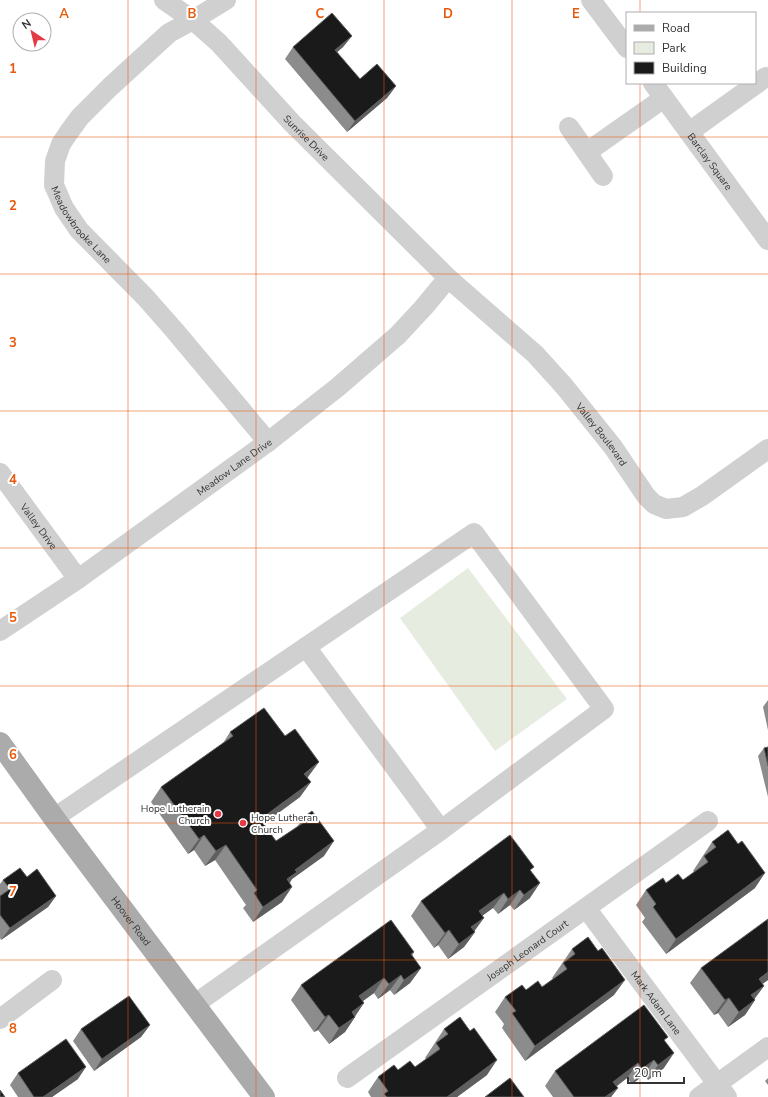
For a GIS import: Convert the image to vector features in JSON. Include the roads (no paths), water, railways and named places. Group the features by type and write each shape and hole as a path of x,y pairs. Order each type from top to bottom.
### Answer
{"main road":[{"name":"Hoover Road","path":"0,744 264,1097"}],"street":[{"name":"Sunrise Drive","path":"164,0 193,20 219,43 292,123 448,278"},
{"name":"Meadowbrooke Lane","path":"226,0 169,33 110,86 80,117 68,132 55,161 54,185 64,208 79,230 146,298 268,442"},
{"path":"591,0 626,47"},
{"path":"689,132 749,84"},
{"path":"587,152 658,90"},
{"name":"Barclay Square","path":"658,90 768,240"},
{"path":"569,127 603,176"},
{"name":"Meadow Lane Drive","path":"0,631 78,579 268,442 338,387 398,335 448,278"},
{"name":"Valley Boulevard","path":"448,278 545,364 613,447 646,496 654,504 666,509 683,507 702,496 768,449"},
{"name":"Valley Drive","path":"0,473 78,579"},
{"path":"54,818 474,532 604,709 441,830 194,1004"},
{"path":"306,647 441,830"},
{"name":"Joseph Leonard Court","path":"346,1078 708,821"},
{"name":"Mark Adam Lane","path":"586,908 722,1090"},
{"path":"0,1019 52,980"},
{"path":"699,1097 722,1090 768,1047"}],"place":[{"name":"Hope Lutherain Church","path":"218,814"},
{"name":"Hope Lutheran Church","path":"243,823"}]}
